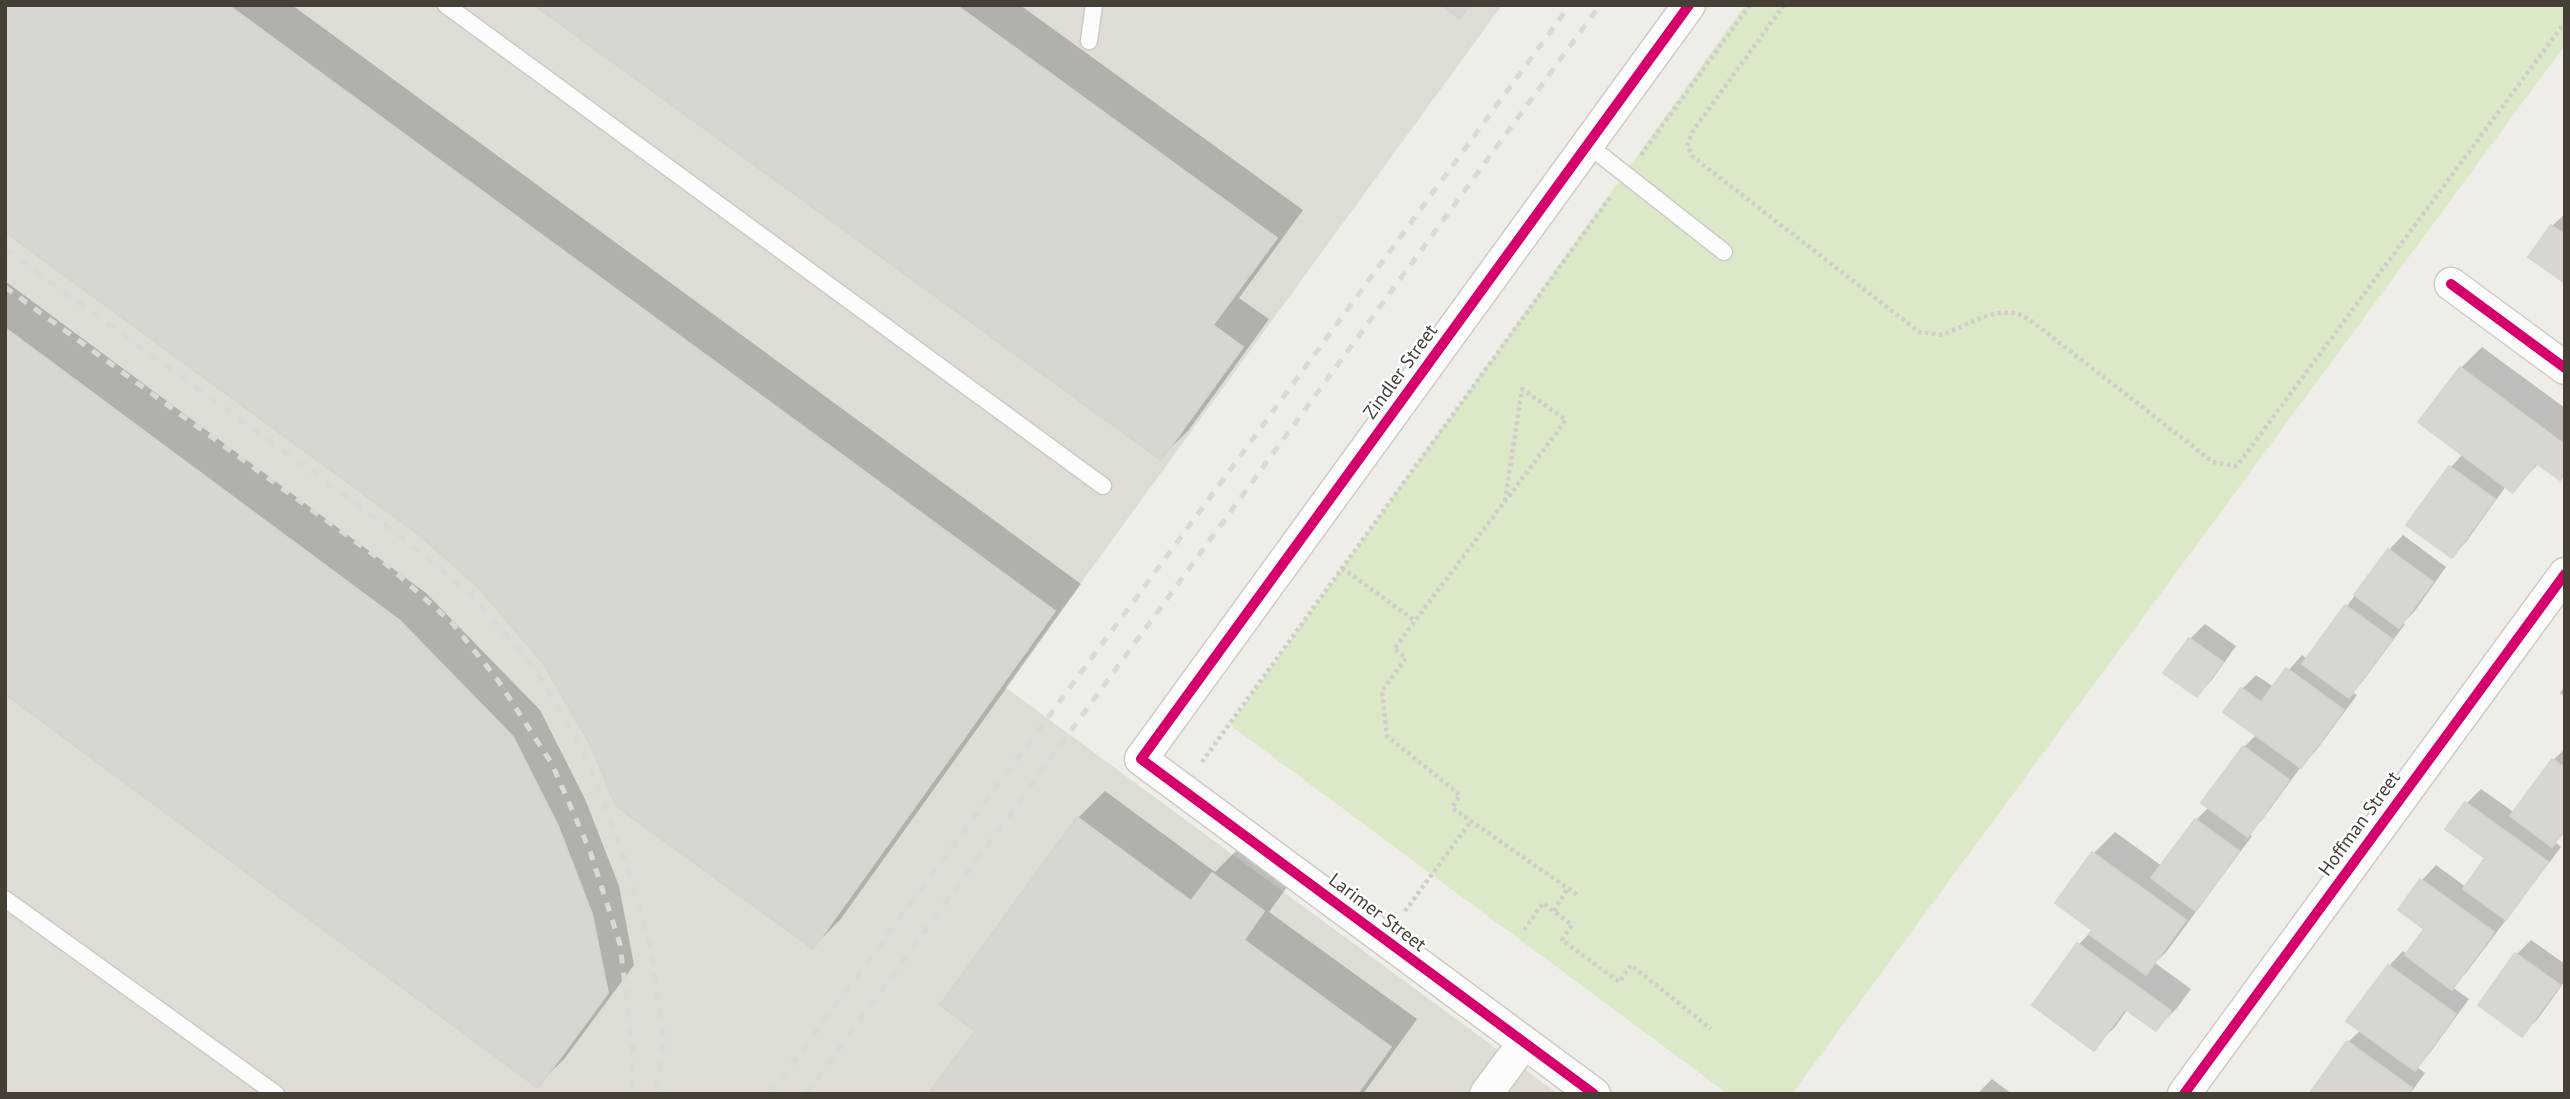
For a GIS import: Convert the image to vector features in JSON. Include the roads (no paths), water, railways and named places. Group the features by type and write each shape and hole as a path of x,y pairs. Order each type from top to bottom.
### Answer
{"street":[{"name":"Zindler Street","path":"1141,759 1689,5"},
{"path":"2451,284 2565,368"},
{"name":"Hoffman Street","path":"2184,1094 2565,574"},
{"name":"Larimer Street","path":"1141,759 1594,1094"},
{"path":"1486,1094 1524,1043"}],"lane":[{"path":"446,5 1103,486"},
{"path":"1088,41 1094,5"},
{"path":"1588,145 1724,252"},
{"path":"5,899 276,1094"}],"railway":[{"path":"770,1094 1570,5"},
{"path":"806,1094 1600,5"},
{"path":"5,249 395,532 472,596 535,669 583,750 618,839 651,947 664,1042 655,1094"},
{"path":"5,287 385,563 452,623 497,679 552,764 590,851 620,944 633,1053 632,1094"}]}
